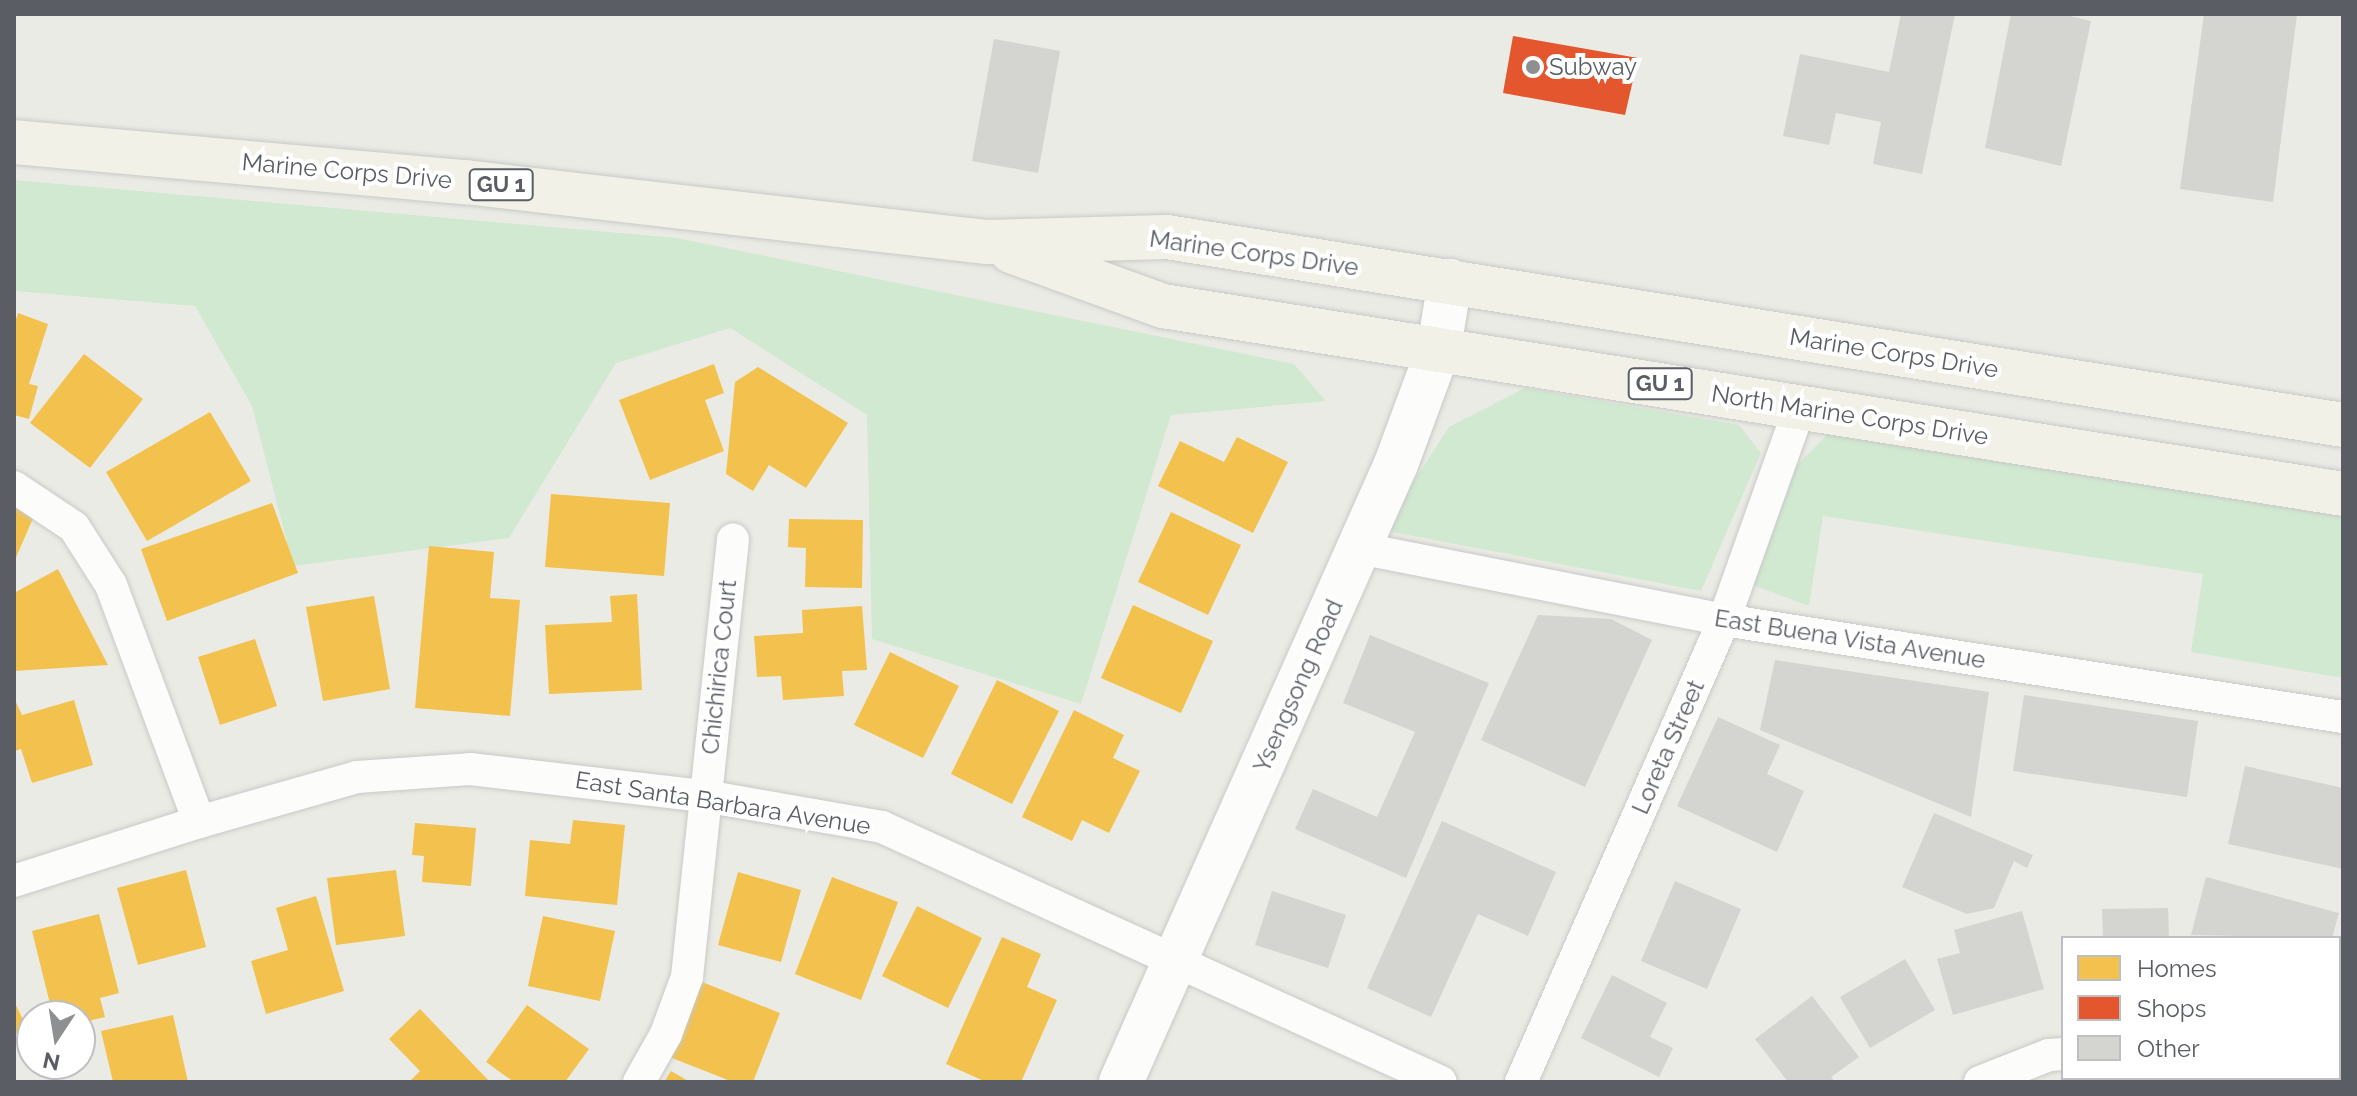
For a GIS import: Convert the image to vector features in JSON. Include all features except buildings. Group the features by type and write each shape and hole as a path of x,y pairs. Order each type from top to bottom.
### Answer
{"main road":[{"name":"Marine Corps Drive","path":"14,142 465,182 986,242 1167,237 2343,425"},
{"name":"North Marine Corps Drive","path":"986,242 1163,306 2343,494"},
{"name":"Ysengsong Road","path":"1121,1082 1396,464 1439,348 1450,281"}],"street":[{"name":"Loreta Street","path":"1521,1082 1724,620 1800,407"},
{"path":"14,487 74,527 111,585 199,822"},
{"name":"Chichirica Court","path":"639,1082 666,1034 687,977 733,539"},
{"name":"East Buena Vista Avenue","path":"1358,548 1724,620 2343,717"},
{"name":"East Santa Barbara Avenue","path":"14,881 199,822 357,777 470,769 705,796 882,827 1441,1082"},
{"path":"1980,1082 2049,1055 2061,1054"}],"green space":[{"path":"14,180 677,238 1294,364 1326,401 1171,415 1081,704 872,639 867,415 730,328 616,363 509,538 293,566 252,406 195,306 14,291"},
{"path":"1525,388 1739,425 1761,453 1701,591 1382,530 1449,427"},
{"path":"1829,433 2343,515 2343,678 2191,652 2203,574 1823,516 1809,606 1750,584 1793,469"}],"place":[{"name":"Subway","path":"1533,67"}]}
